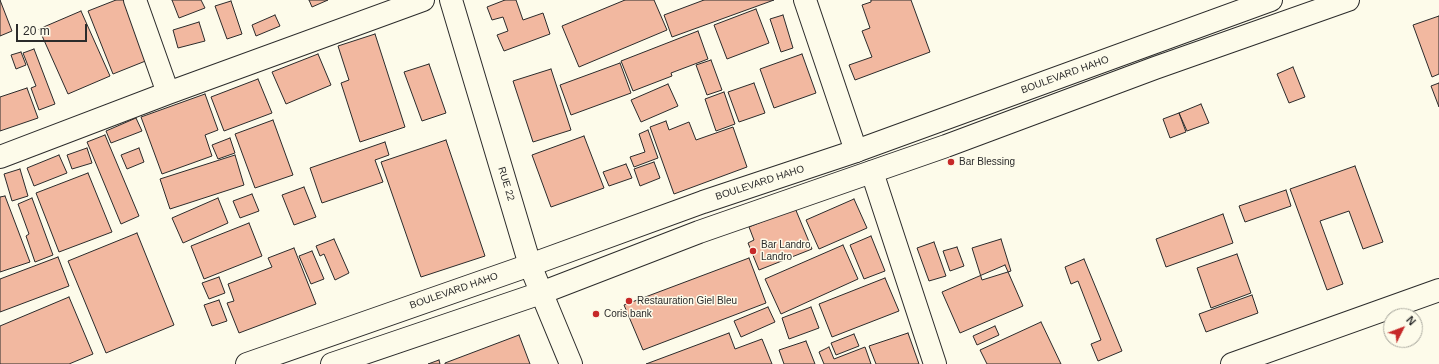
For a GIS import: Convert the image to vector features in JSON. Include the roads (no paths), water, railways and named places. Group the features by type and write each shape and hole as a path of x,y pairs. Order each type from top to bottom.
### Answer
{"main road":[{"path":"135,0 168,93"},
{"path":"0,157 168,93 422,0"},
{"name":"RUE 22","path":"451,0 530,265 571,364"},
{"path":"805,0 856,151"},
{"name":"BOULEVARD HAHO","path":"247,364 530,265 703,202 856,151 1271,0"},
{"path":"332,364 542,293 699,232 872,172 1155,68 1348,0"},
{"path":"872,172 935,364"},
{"path":"1232,364 1439,290"}],"place":[{"name":"Bar Blessing","path":"951,162"},
{"name":"Bar Landro Landro","path":"753,251"},
{"name":"Restauration Giel Bleu","path":"629,301"},
{"name":"Coris bank","path":"596,314"}]}
